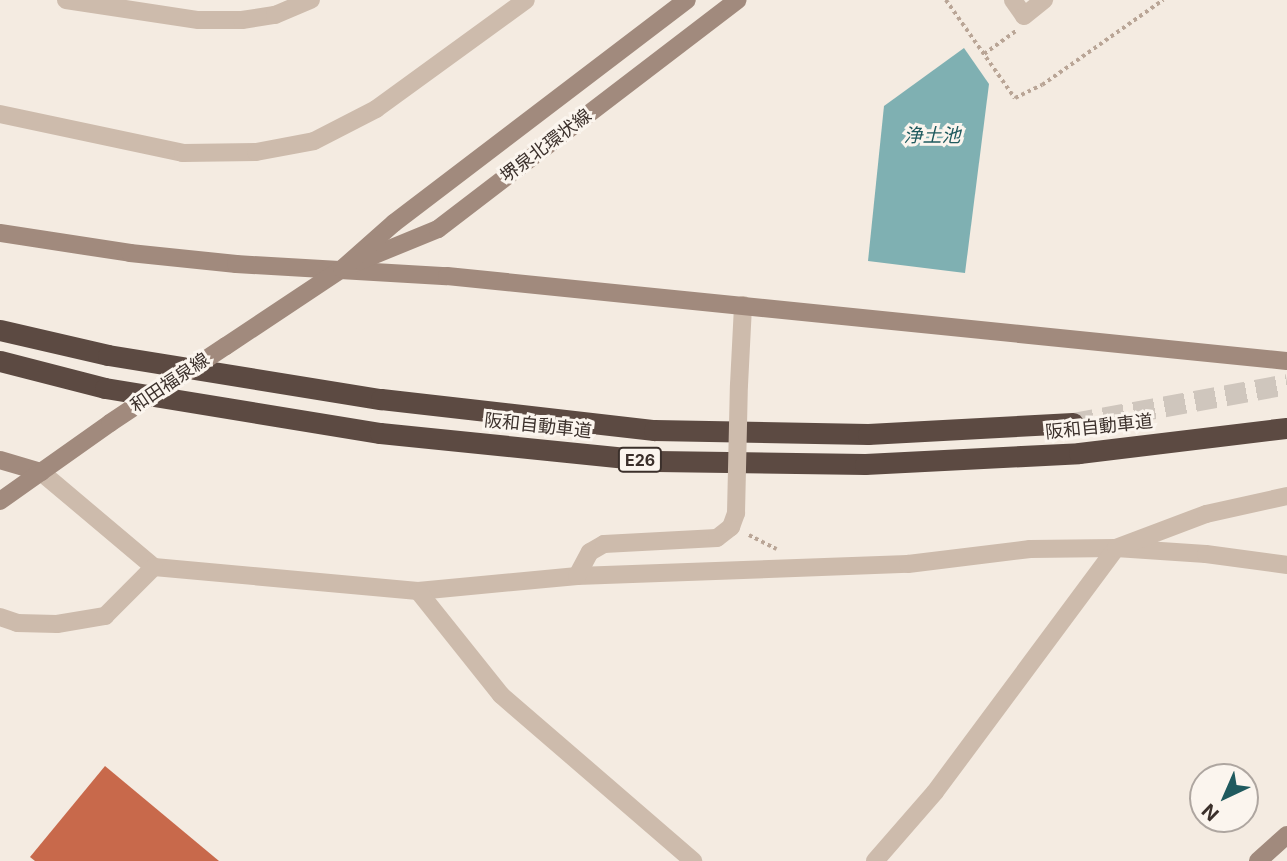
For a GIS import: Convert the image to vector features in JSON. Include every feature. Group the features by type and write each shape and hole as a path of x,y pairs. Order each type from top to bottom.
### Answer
{"highway":[{"name":"阪和自動車道","path":"0,330 108,355 380,399 654,430 868,434 1073,423"},
{"name":"阪和自動車道","path":"0,361 105,388 380,433 656,461 864,464 1052,455 1287,428"}],"main road":[{"name":"堺泉北環状線","path":"342,269 394,223 687,0"},
{"name":"堺泉北環状線","path":"0,233 130,253 222,263 342,269 438,229 737,0"},
{"path":"342,269 743,305 1287,361"},
{"name":"和田福泉線","path":"0,501 342,269"},
{"path":"0,460 41,472"},
{"path":"1258,861 1287,835"}],"street":[{"path":"66,0 199,20 242,20 275,15 311,0"},
{"path":"1013,0 1024,16 1044,0"},
{"path":"0,114 183,153 256,152 314,141 376,109 524,1"},
{"path":"577,576 590,552 604,544 717,538 731,527 736,513 743,305"},
{"path":"41,472 154,567 418,591 577,576 908,564 1030,549 1116,548 1206,554 1287,565"},
{"path":"876,861 934,792 1116,548 1206,514 1287,496"},
{"path":"0,617 17,623 57,624 105,616 154,567"},
{"path":"418,591 501,695 693,861"}],"path":[{"path":"946,0 1015,98 1042,85 1163,0"},
{"path":"984,54 1020,28 1024,16"},
{"path":"750,536 779,550"}],"water":[{"name":"浄土池","path":"964,48 989,84 965,273 868,261 884,106"}],"building":[{"path":"105,766 219,861 35,861 30,857"}],"tunnel":[{"path":"1073,423 1287,384"}]}
